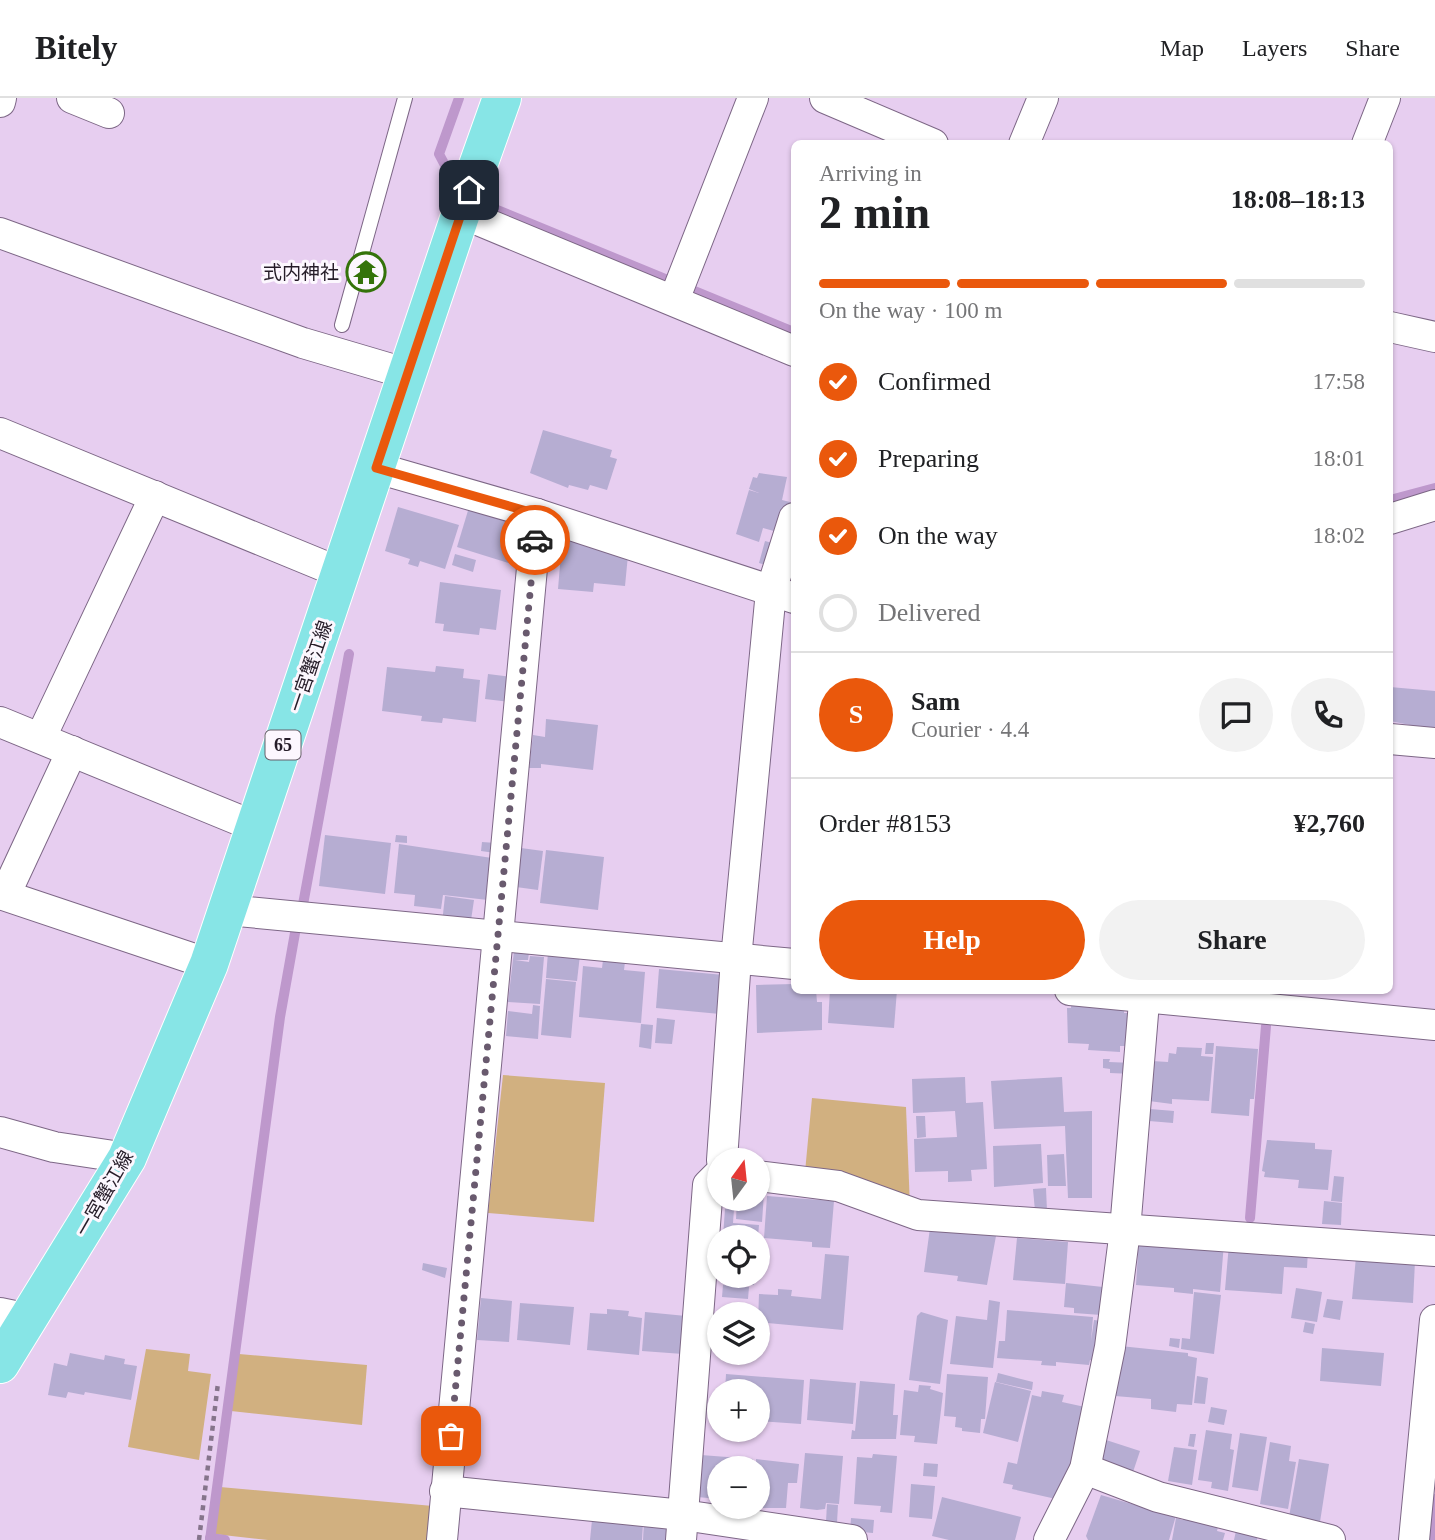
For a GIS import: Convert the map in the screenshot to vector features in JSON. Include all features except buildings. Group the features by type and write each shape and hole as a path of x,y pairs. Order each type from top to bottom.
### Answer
{"main road":[{"name":"一宮蟹江線","path":"0,1364 15,1316 127,1157 209,964 502,98"}],"street":[{"path":"72,98 109,113"},
{"path":"679,289 753,98"},
{"path":"825,98 924,140"},
{"path":"1026,140 1043,98"},
{"path":"1369,140 1385,98"},
{"path":"461,214 679,289 791,349"},
{"path":"0,233 303,343 408,374"},
{"path":"1393,328 1435,337"},
{"path":"0,433 341,573"},
{"path":"376,468 537,514 783,594"},
{"path":"41,737 155,496"},
{"path":"1393,518 1435,505"},
{"path":"442,1540 537,514"},
{"path":"723,1148 736,959 791,539"},
{"path":"0,722 256,827"},
{"path":"1393,739 1435,743"},
{"path":"72,751 3,895 209,964"},
{"path":"227,910 791,964"},
{"path":"1049,1540 1085,1469 1110,1347 1125,1230 1145,994 1435,1025"},
{"path":"0,1132 54,1147 127,1157"},
{"path":"770,1178 838,1186 918,1216 1435,1251"},
{"path":"682,1527 707,1198"},
{"path":"1414,1540 1435,1320"},
{"path":"1085,1469 1158,1497 1330,1540"},
{"path":"446,1491 682,1527 852,1540"}],"lane":[{"path":"342,325 405,98"}],"path":[{"path":"199,1540 218,1383"}],"shaded area":[{"path":"503,1075 605,1083 594,1222 488,1213"},
{"path":"812,1098 906,1107 910,1207 805,1172"},
{"path":"146,1349 190,1354 188,1371 211,1374 199,1460 128,1447"},
{"path":"239,1354 367,1365 362,1425 231,1411"},
{"path":"220,1487 433,1506 430,1540 268,1540 214,1534"}],"waterway":[{"path":"447,169 439,154 459,98"},
{"path":"495,209 791,331"},
{"path":"1393,499 1435,488"},
{"path":"302,910 349,654"},
{"path":"210,1540 280,1017 295,933"},
{"path":"1250,1218 1266,1026"},
{"path":"1431,1540 1435,1499"},
{"path":"210,1538 225,1540"}],"way so far":[{"path":"451,1436 535,540"}],"place":[{"name":"式内神社","path":"366,272"}],"route":[{"path":"469,190 376,468 537,514 535,540"}]}
